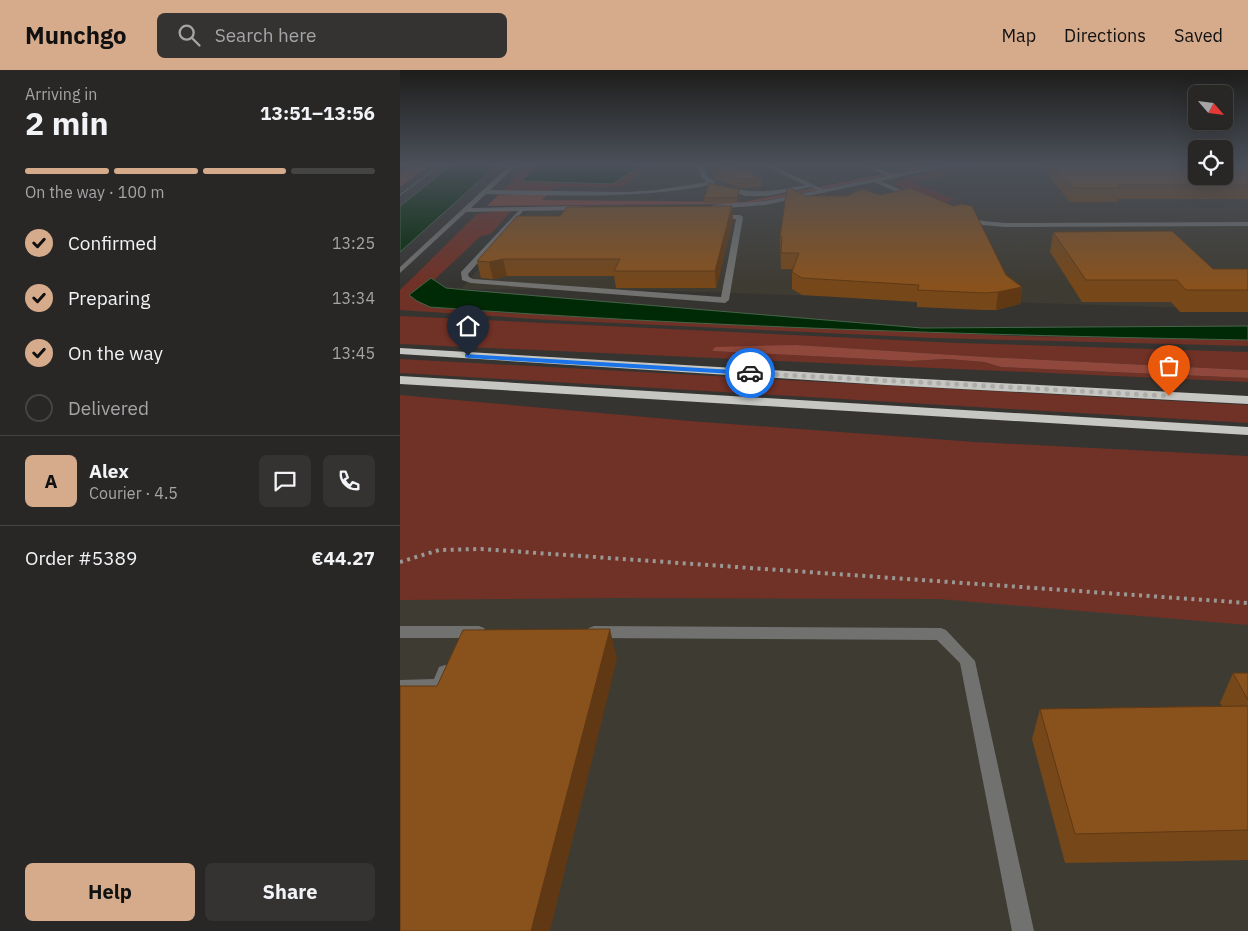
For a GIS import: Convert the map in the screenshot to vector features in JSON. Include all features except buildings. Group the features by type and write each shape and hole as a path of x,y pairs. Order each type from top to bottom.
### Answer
{"highway":[{"path":"400,352 1248,400"},
{"path":"400,380 1248,431"},
{"path":"1163,427 1248,437"}],"street":[{"path":"400,270 469,205"},
{"path":"522,209 464,274 465,278 478,282 725,300 740,217 706,216 709,207 734,205"},
{"path":"464,210 591,208"},
{"path":"959,216 982,223 1005,226 1248,224"},
{"path":"515,217 581,217"},
{"path":"400,632 492,632"},
{"path":"400,686 439,685 462,632"},
{"path":"582,632 941,634 967,661 1023,931"}],"path":[{"path":"400,562 439,550 481,549 1248,603"}],"shaded area":[{"path":"401,205 452,205 400,252"},
{"path":"488,205 589,205 487,206"},
{"path":"534,205 1248,205 1248,310 643,290 461,289"},
{"path":"511,211 491,234 481,236 434,280 431,278 409,295 430,307 507,313 1014,336 1248,340 1248,346 933,338 550,320 400,310 400,290 477,214"},
{"path":"431,278 446,288 922,328 1248,326 1248,340 1043,336 736,325 430,307 409,295"},
{"path":"400,316 958,343 1248,352 1248,370 986,357 797,345 712,351 910,361 947,359 984,362 1001,367 1248,378 1248,382 400,344"},
{"path":"797,345 986,357 1248,370 1248,378 1001,367 984,362 947,359 910,361 712,351 715,347"},
{"path":"400,359 1248,405 1248,423 400,373"},
{"path":"400,395 690,421 975,442 1248,456 1248,625 938,599 613,598 400,600"},
{"path":"931,593 1248,616 1248,931 400,931 400,597"}],"way so far":[{"path":"750,373 1169,396"}],"route":[{"path":"468,356 750,373"}]}
